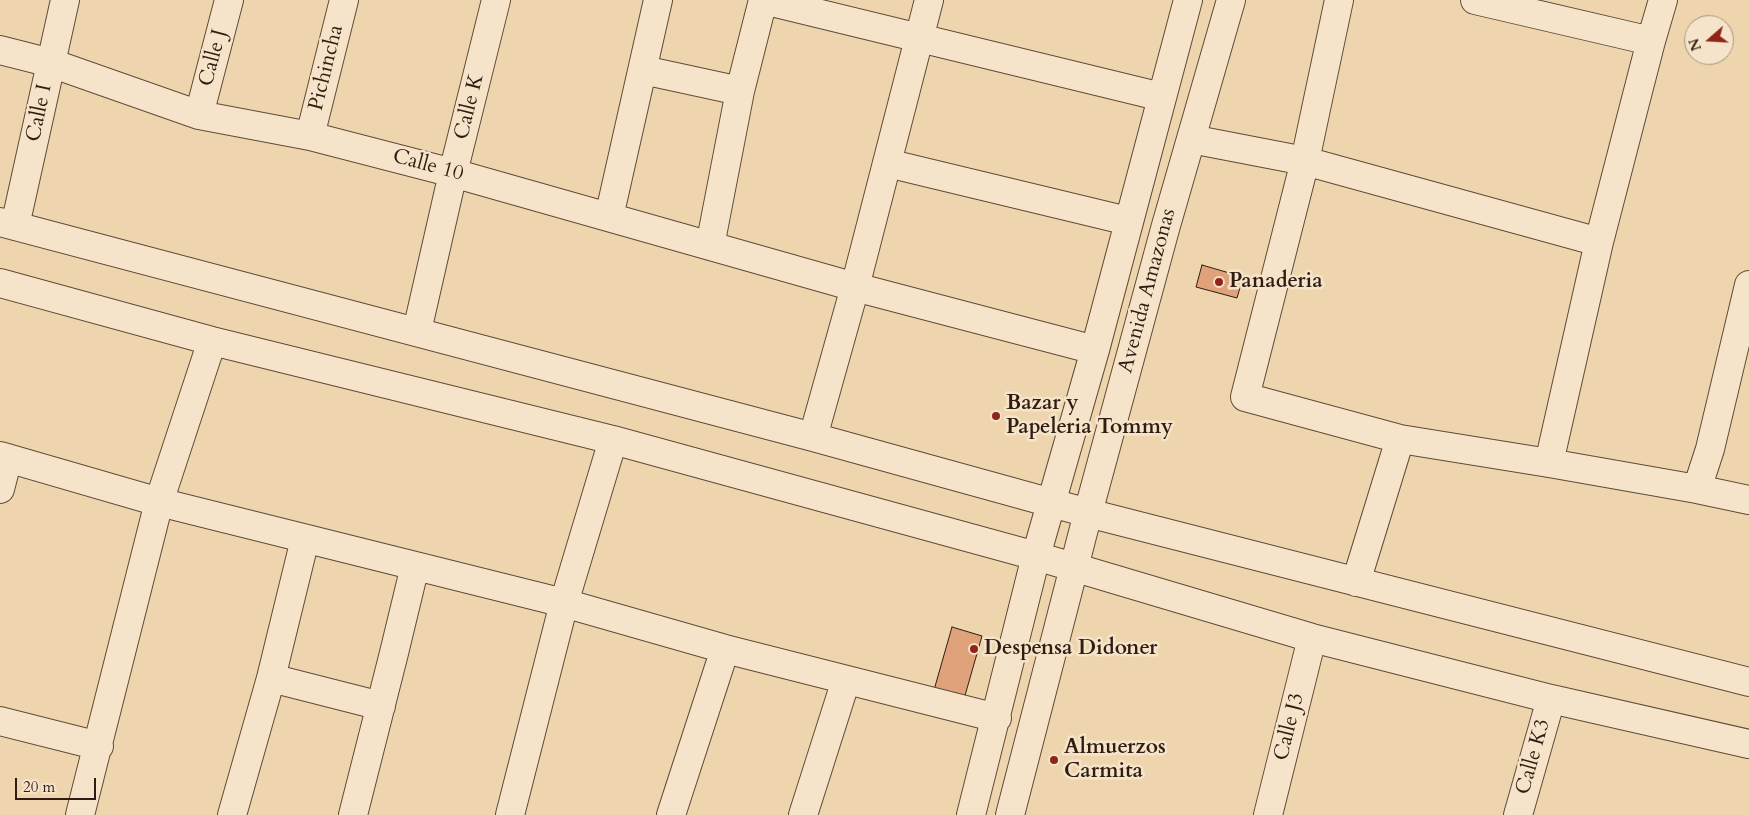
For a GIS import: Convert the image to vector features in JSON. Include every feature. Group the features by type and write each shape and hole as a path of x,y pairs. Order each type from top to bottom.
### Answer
{"street":[{"name":"Calle I","path":"8,224 51,63 65,0"},
{"name":"Calle J","path":"199,115 229,0"},
{"name":"Pichincha","path":"310,136 344,0"},
{"name":"Calle K","path":"417,331 453,173 496,0"},
{"path":"609,217 658,0"},
{"path":"710,246 740,91 763,0 1162,98"},
{"path":"813,437 855,287 929,0"},
{"name":"Avenida Amazonas","path":"971,815 997,718 1036,556 1095,350 1188,0"},
{"name":"Avenida Amazonas","path":"1010,815 1073,568 1231,0"},
{"path":"1339,0 1305,161 1245,397 1400,439 1549,463 1749,500"},
{"path":"1475,0 1651,41"},
{"path":"1549,463 1599,242 1663,0"},
{"name":"Calle 10","path":"0,50 51,63 199,115 310,136 453,173 855,287 1095,350"},
{"path":"642,70 740,91"},
{"path":"1191,139 1305,161 1599,242"},
{"path":"887,163 1128,221"},
{"path":"8,224 417,331 1088,513 1749,682"},
{"path":"0,283 212,341 613,440 1036,556 1312,638 1551,699 1749,744"},
{"path":"1697,489 1742,342 1749,286"},
{"path":"80,815 99,746 159,502 212,341"},
{"path":"1356,582 1400,439"},
{"path":"510,815 564,603 613,440"},
{"path":"0,489 4,457 159,502 564,603 725,649 997,718"},
{"path":"232,815 271,678 305,539"},
{"path":"353,815 415,566"},
{"name":"Calle J3","path":"1268,815 1312,638"},
{"path":"671,815 725,649"},
{"path":"271,678 381,706"},
{"path":"803,815 846,680"},
{"name":"Calle K3","path":"1518,815 1551,699"},
{"path":"0,721 99,746"}],"building":[{"name":"Panaderia","path":"1202,265 1243,277 1237,298 1196,287"},
{"path":"952,627 982,636 964,699 934,690"}],"place":[{"name":"Panaderia","path":"1219,282"},
{"name":"Bazar y Papeleria Tommy","path":"996,416"},
{"name":"Despensa Didoner","path":"974,649"},
{"name":"Almuerzos Carmita","path":"1054,760"}]}
